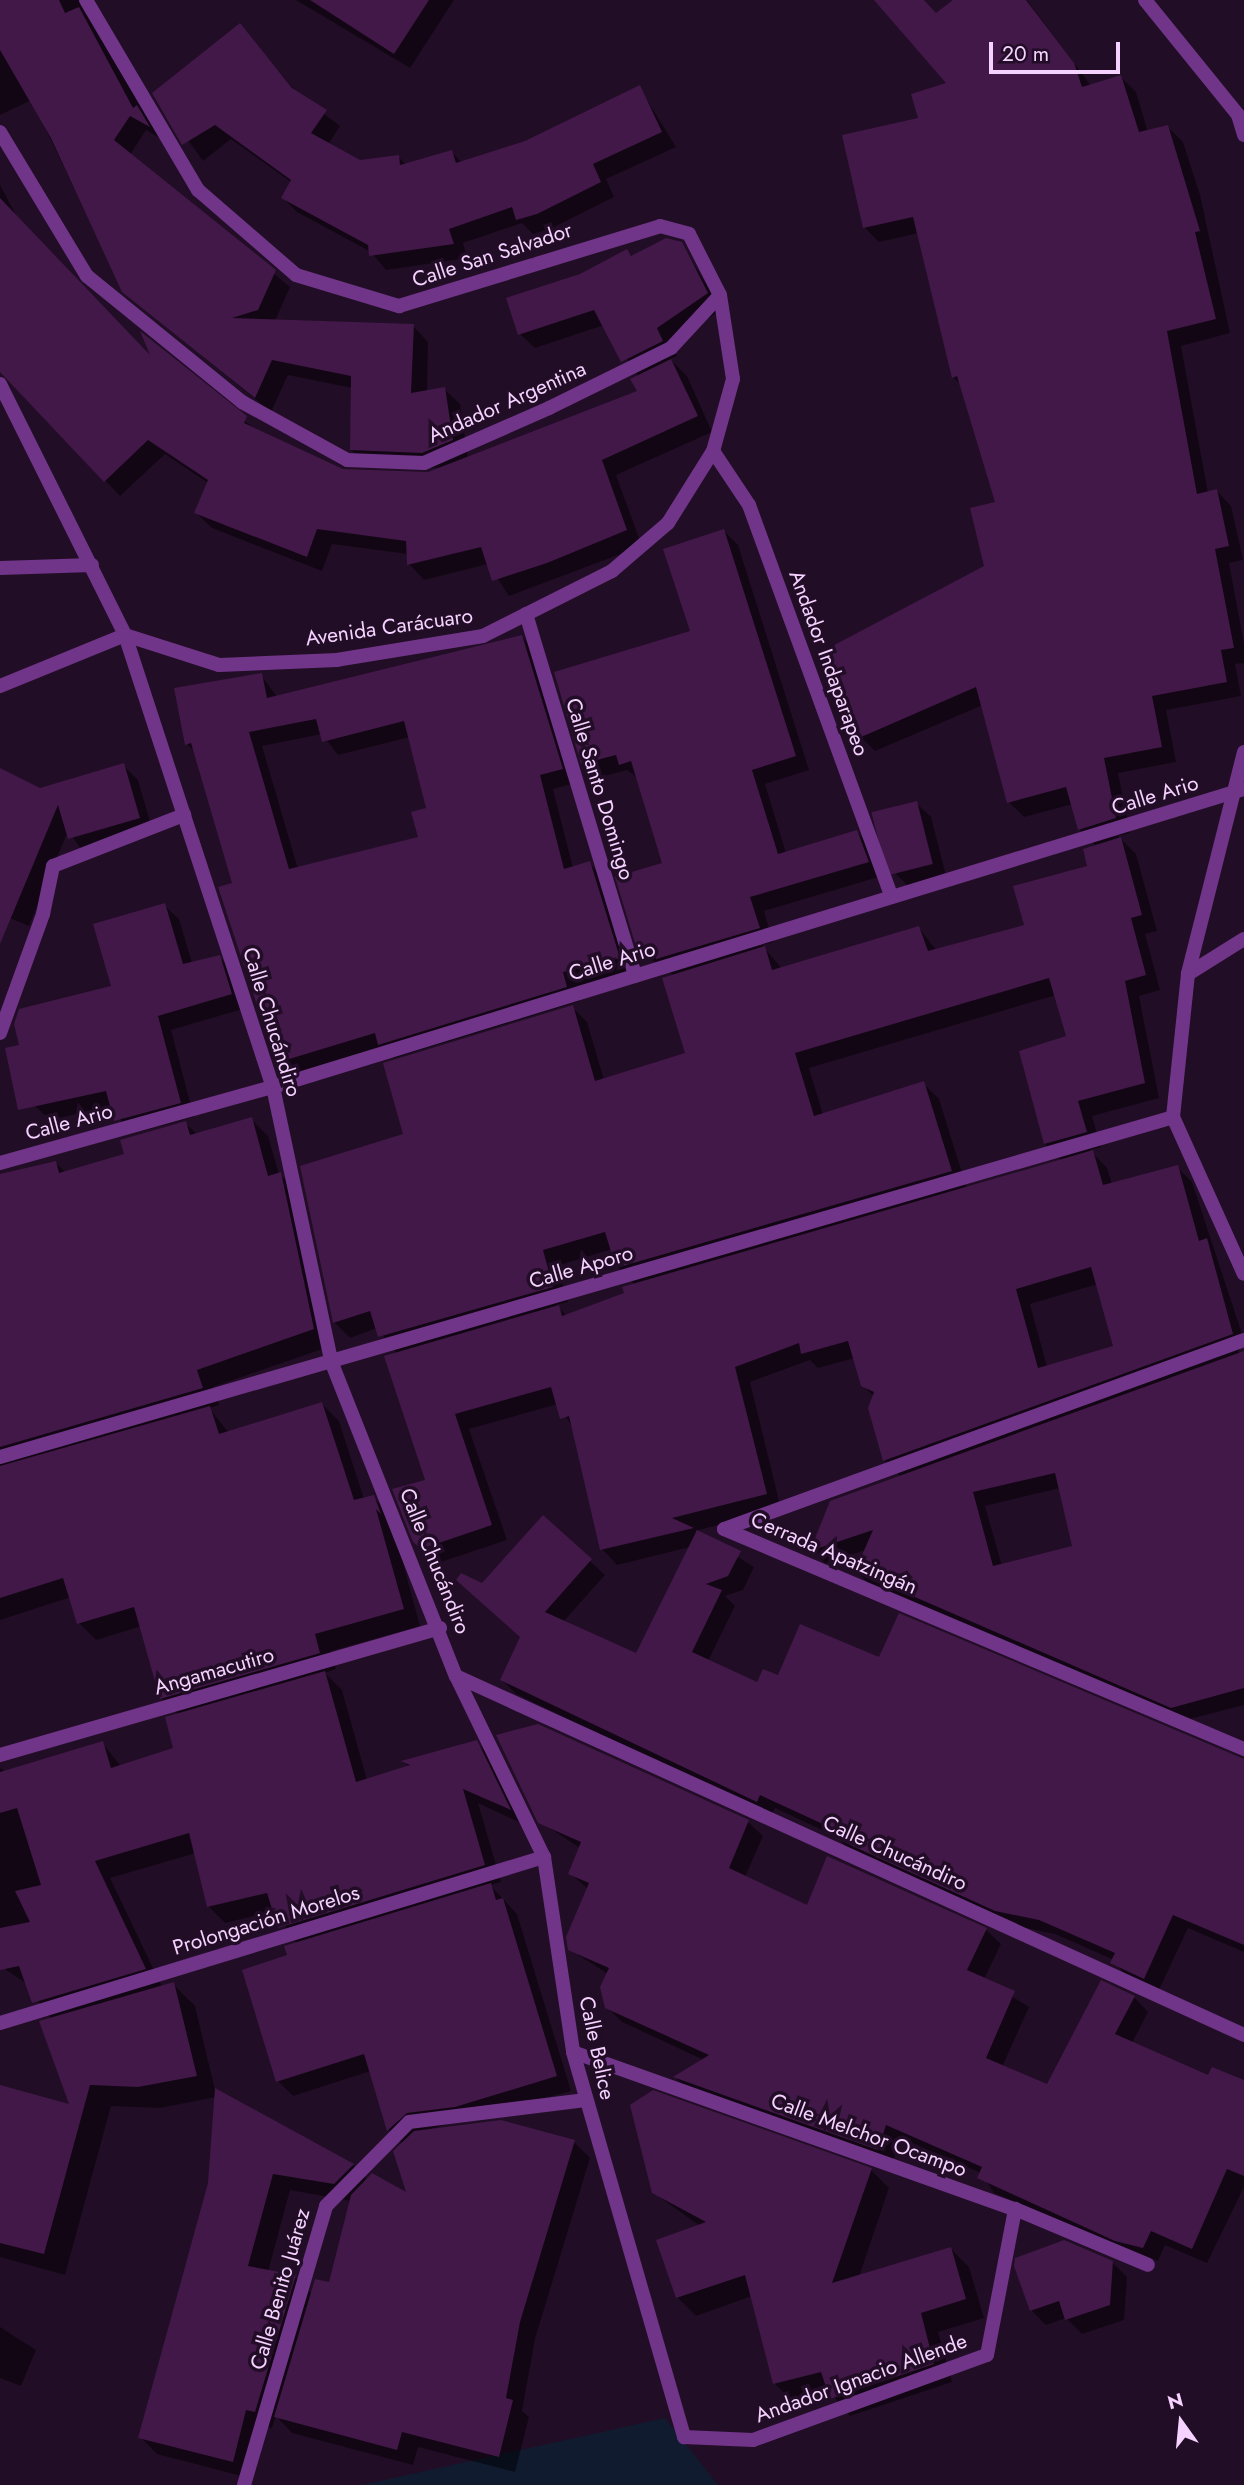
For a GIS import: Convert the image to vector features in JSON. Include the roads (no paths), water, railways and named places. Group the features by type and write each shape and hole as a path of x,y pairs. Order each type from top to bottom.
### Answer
{"street":[{"name":"Calle San Salvador","path":"86,0 198,190 296,275 399,306 660,226 689,234 720,295"},
{"path":"1145,0 1238,115 1244,135"},
{"name":"Andador Argentina","path":"0,132 87,276 242,402 346,460 424,463 536,414 671,348 720,295"},
{"name":"Avenida Carácuaro","path":"125,635 219,665 337,660 484,636 612,571 668,523 713,451 733,379 720,295"},
{"path":"0,384 125,635 0,686"},
{"name":"Andador Indaparapeo","path":"713,451 749,505 892,897"},
{"path":"0,568 92,565"},
{"name":"Calle Santo Domingo","path":"526,614 635,976"},
{"name":"Calle Chucándiro","path":"125,635 273,1087 331,1361 440,1628 456,1676 1244,2035"},
{"path":"1244,752 1240,791 1188,974 1173,1117 1244,1274"},
{"name":"Calle Ario","path":"0,1163 273,1087 1240,791"},
{"path":"0,1033 43,914 54,866 184,815"},
{"path":"1188,974 1244,939"},
{"name":"Calle Aporo","path":"0,1457 1173,1117"},
{"name":"Cerrada Apatzingán","path":"1244,1340 724,1529 1244,1749"},
{"name":"Angamacutiro","path":"0,1755 440,1628"},
{"name":"Calle Belice","path":"456,1676 544,1857 573,2052 684,2437"},
{"name":"Prolongación Morelos","path":"0,2023 544,1857"},
{"name":"Calle Melchor Ocampo","path":"573,2052 1015,2209 1148,2265"},
{"name":"Calle Benito Juárez","path":"244,2485 326,2206 409,2122 586,2100"},
{"name":"Andador Ignacio Allende","path":"684,2437 753,2440 986,2356 1015,2209"}]}
